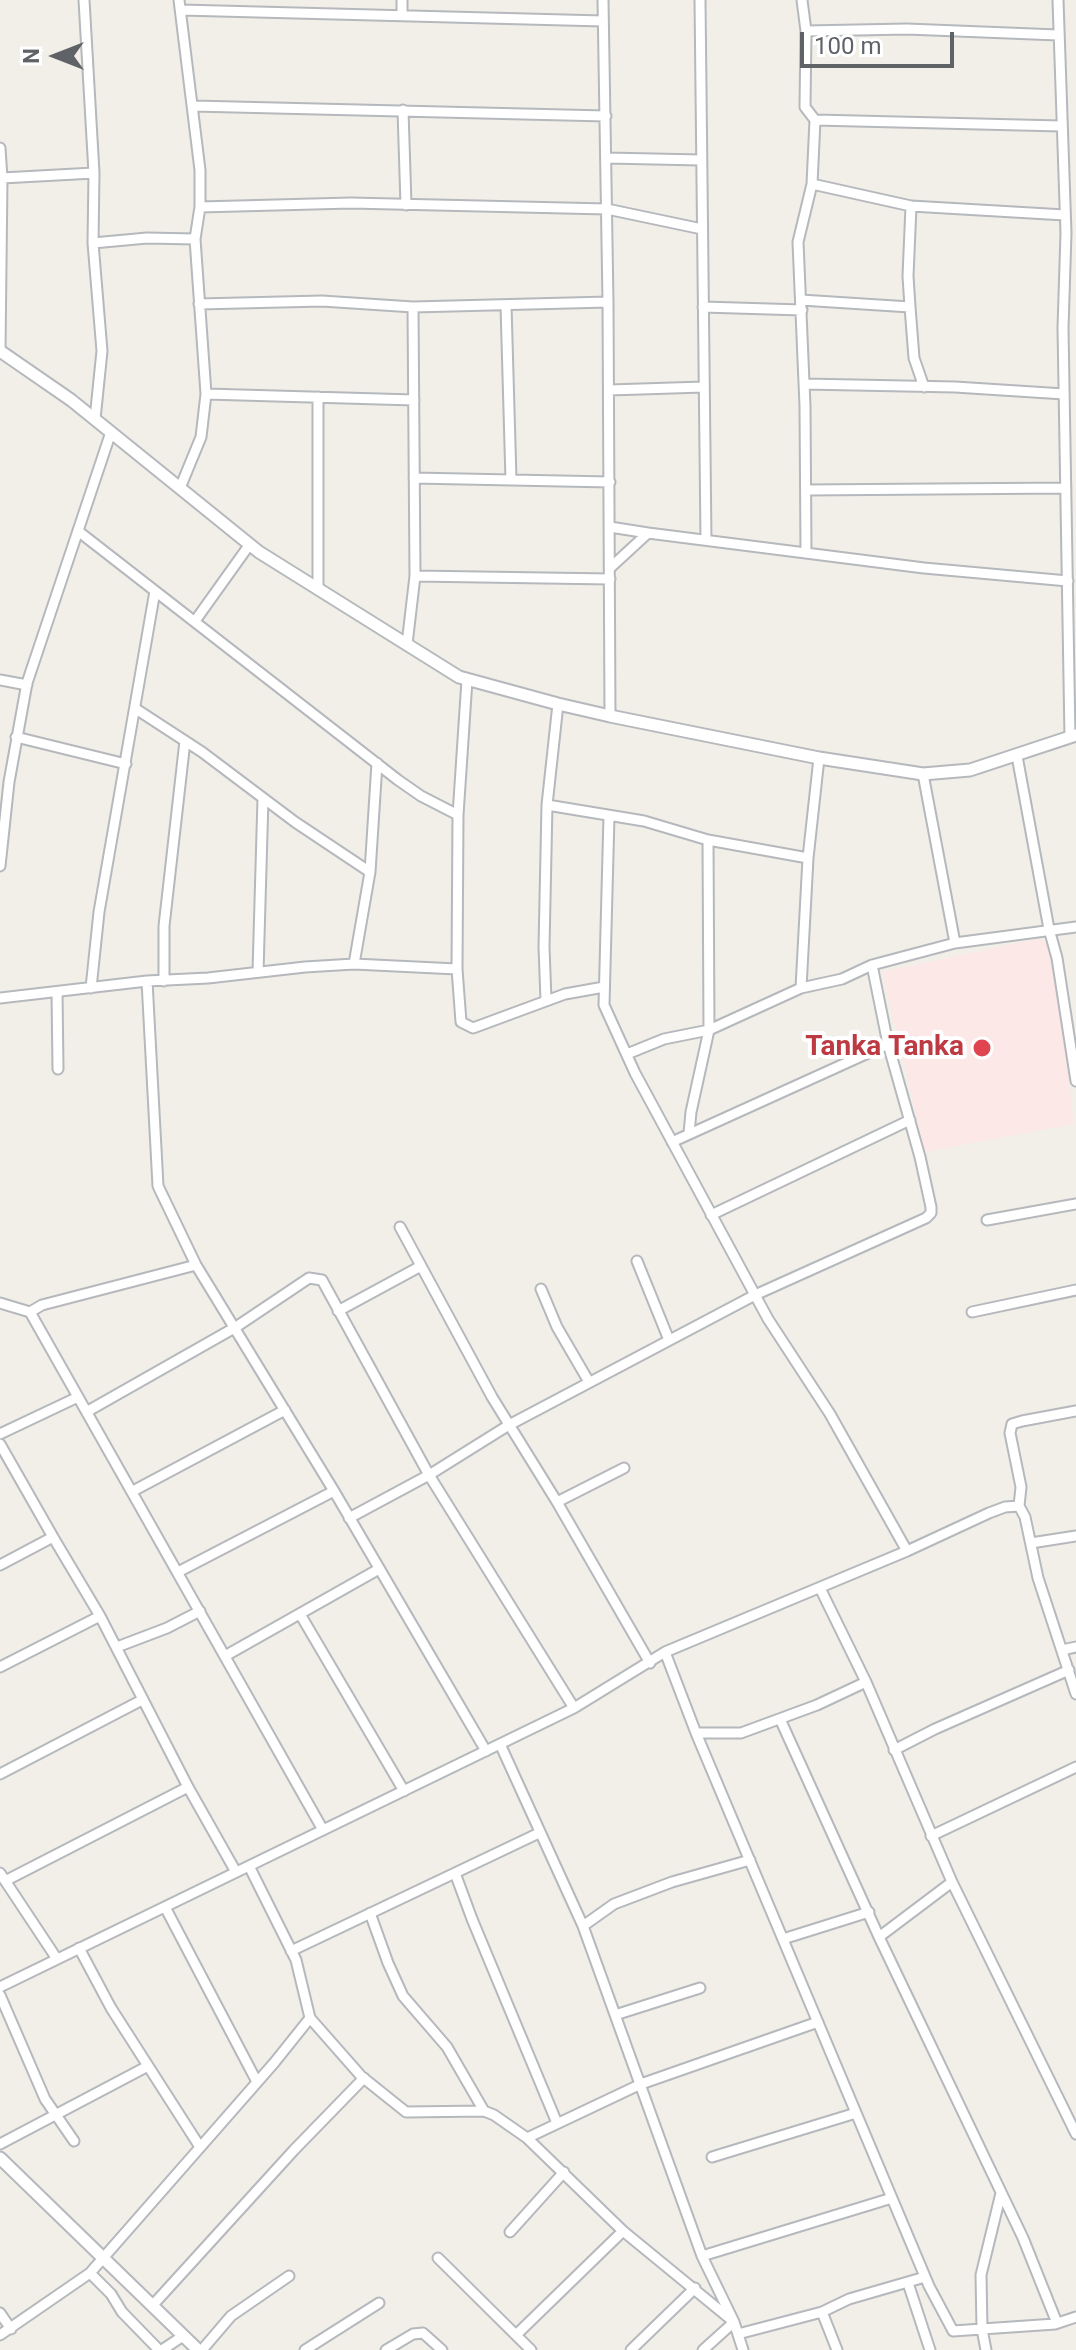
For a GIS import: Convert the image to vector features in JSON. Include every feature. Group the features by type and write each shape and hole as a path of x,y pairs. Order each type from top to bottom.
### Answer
{"street":[{"path":"84,0 94,173 93,243 102,351 95,419"},
{"path":"402,0 402,15"},
{"path":"603,0 607,158 610,716"},
{"path":"700,0 706,539"},
{"path":"802,0 806,31 805,107 815,120 812,184 798,242 806,551"},
{"path":"0,148 0,351 95,419 250,544 318,588 467,680 610,716 819,758 923,774 970,770 1073,736 1063,328 1071,232 1065,215 1058,0"},
{"path":"180,488 201,437 206,394 195,239 200,207 200,170 180,5 343,16 603,21"},
{"path":"806,31 907,29 1058,35"},
{"path":"193,106 606,116"},
{"path":"403,110 406,205"},
{"path":"815,120 1061,126"},
{"path":"607,158 701,160"},
{"path":"2,178 94,173"},
{"path":"812,184 911,206 1065,215"},
{"path":"200,207 351,203 607,209 702,229"},
{"path":"911,206 910,307 914,358 924,387"},
{"path":"93,243 147,238 195,239"},
{"path":"199,304 322,301 413,307 608,302"},
{"path":"506,305 511,480"},
{"path":"407,644 415,576 413,307"},
{"path":"703,307 910,307"},
{"path":"1063,328 1076,328"},
{"path":"804,384 1064,394"},
{"path":"609,390 704,387"},
{"path":"206,394 414,400"},
{"path":"318,397 318,588"},
{"path":"0,866 4,782 27,685 111,432"},
{"path":"414,478 610,482"},
{"path":"806,490 1066,488"},
{"path":"610,527 924,568 1068,581"},
{"path":"78,531 421,796 458,815"},
{"path":"415,576 610,573 648,533"},
{"path":"195,621 250,544"},
{"path":"91,988 99,912 155,591"},
{"path":"0,680 27,685"},
{"path":"467,680 458,815 457,969 461,1022 473,1028 565,994 604,987"},
{"path":"546,1000 547,805 558,704"},
{"path":"136,709 370,872"},
{"path":"16,737 126,764"},
{"path":"164,981 164,926 185,741"},
{"path":"1017,756 1057,958 1076,1081"},
{"path":"801,988 808,858 819,758"},
{"path":"354,964 370,872 377,763"},
{"path":"923,774 955,943"},
{"path":"258,972 263,798"},
{"path":"547,805 644,821 708,840 808,858"},
{"path":"609,816 604,1005 672,1142 781,1343 830,1414 907,1551"},
{"path":"689,1133 709,1030 708,840"},
{"path":"627,1054 664,1039 709,1030 801,988 842,979 872,965 955,943 1076,927"},
{"path":"0,998 147,981 354,964 457,969"},
{"path":"349,1518 429,1475 509,1425 669,1340 755,1295 926,1218 931,1213 910,1120 888,1044 872,965"},
{"path":"147,981 158,1186 196,1265 334,1491 486,1751"},
{"path":"57,992 58,1069"},
{"path":"672,1142 888,1044"},
{"path":"711,1215 910,1120"},
{"path":"987,1220 1076,1204"},
{"path":"400,1227 509,1425 650,1663"},
{"path":"637,1261 669,1340"},
{"path":"30,1312 42,1305 196,1265"},
{"path":"338,1311 421,1266"},
{"path":"88,1411 236,1327 273,1300 314,1277 322,1280 429,1475 574,1708"},
{"path":"541,1289 557,1327 589,1382"},
{"path":"972,1312 1076,1290"},
{"path":"0,1303 30,1312 323,1830"},
{"path":"0,1434 78,1397"},
{"path":"133,1491 285,1410"},
{"path":"1076,1411 1012,1424 1010,1433 1021,1487 1019,1506 1025,1517 1038,1578 1076,1694"},
{"path":"0,1444 100,1616 188,1787 236,1872"},
{"path":"557,1502 624,1468"},
{"path":"178,1572 334,1491"},
{"path":"0,1987 574,1708 665,1652 907,1551 989,1513 1019,1506"},
{"path":"1031,1543 1076,1536"},
{"path":"0,1565 53,1537"},
{"path":"225,1656 379,1569"},
{"path":"820,1588 866,1682 952,1882 1076,2134"},
{"path":"117,1647 167,1628 200,1611"},
{"path":"300,1614 404,1791"},
{"path":"0,1667 100,1616"},
{"path":"1062,1650 1076,1647"},
{"path":"665,1652 696,1733 925,2277 953,2331 1057,2323 1076,2317"},
{"path":"894,1750 1069,1670"},
{"path":"696,1733 741,1733 866,1682"},
{"path":"0,1774 142,1700"},
{"path":"780,1719 879,1937 1023,2238 1057,2323"},
{"path":"500,1744 583,1926 702,2256 734,2322 743,2350"},
{"path":"931,1836 1076,1767"},
{"path":"57,1959 3,1877 188,1787"},
{"path":"291,1951 539,1833"},
{"path":"583,1926 614,1904 672,1882 750,1860"},
{"path":"249,1866 291,1951 310,2018 364,2078 406,2112 484,2111 494,2115 527,2138 623,2231 734,2322"},
{"path":"455,1873 557,2123"},
{"path":"879,1937 952,1882"},
{"path":"165,1907 257,2082"},
{"path":"783,1939 869,1912"},
{"path":"370,1913 403,1996 447,2047 484,2111"},
{"path":"79,1948 111,2008 200,2147"},
{"path":"615,2015 700,1988"},
{"path":"0,1995 45,2099 74,2141"},
{"path":"0,2335 90,2273 103,2260 310,2018"},
{"path":"527,2138 641,2084 818,2022"},
{"path":"0,2144 148,2066"},
{"path":"152,2306 364,2078"},
{"path":"712,2157 856,2113"},
{"path":"0,2158 200,2350 231,2316 289,2276"},
{"path":"510,2232 564,2172"},
{"path":"986,2350 982,2329 981,2275 1001,2193"},
{"path":"702,2256 892,2198"},
{"path":"516,2335 623,2231"},
{"path":"438,2258 531,2350"},
{"path":"90,2273 111,2294 122,2312 161,2350 183,2336"},
{"path":"738,2334 822,2312 849,2299 925,2277"},
{"path":"908,2283 930,2350"},
{"path":"631,2350 695,2288"},
{"path":"305,2350 379,2303"},
{"path":"822,2312 837,2350"},
{"path":"0,2313 11,2329"},
{"path":"703,2350 734,2322"},
{"path":"386,2350 413,2334 423,2333 442,2350"}],"shaded area":[{"name":"Tanka Tanka","path":"1040,938 1053,951 1074,1124 925,1152 882,972"}],"place":[{"name":"Tanka Tanka","path":"982,1048"}]}
